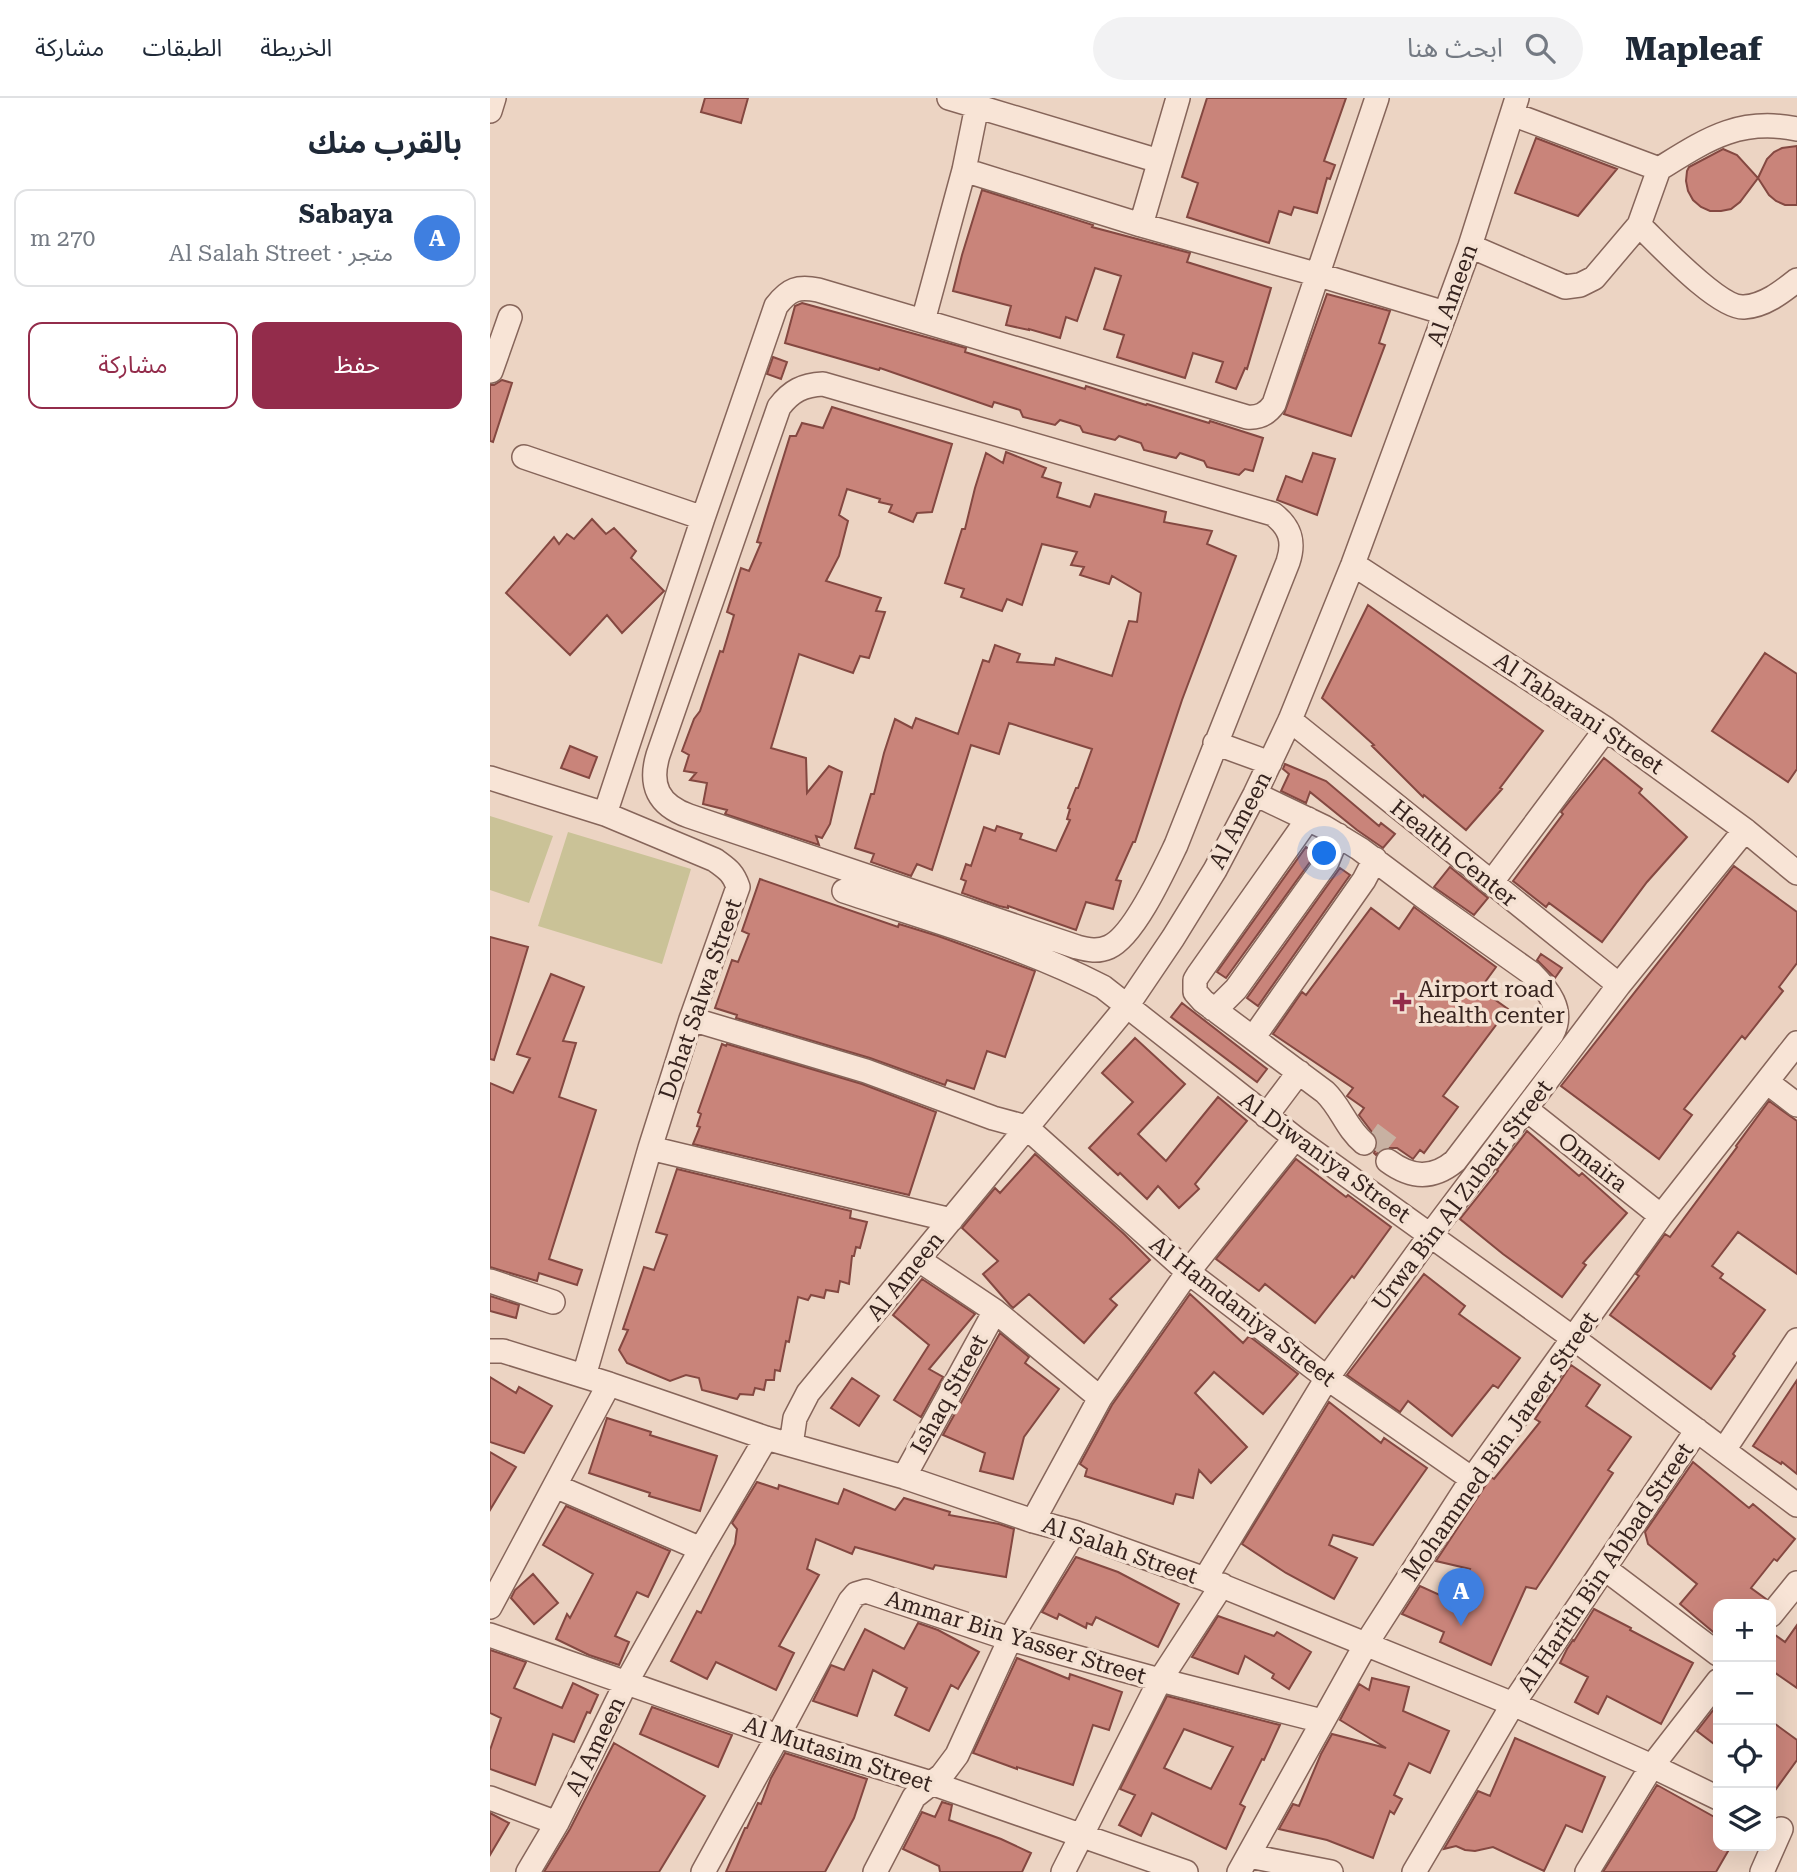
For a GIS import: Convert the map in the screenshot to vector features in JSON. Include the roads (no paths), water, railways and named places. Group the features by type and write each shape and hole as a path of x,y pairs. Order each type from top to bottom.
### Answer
{"street":[{"path":"490,111 494,98"},
{"path":"949,98 1159,161"},
{"path":"1141,225 1178,98"},
{"path":"605,814 776,306 785,294 803,287 811,288 1253,418 1265,414 1274,404 1377,98"},
{"path":"923,321 964,170 977,106"},
{"path":"1514,106 1658,169"},
{"name":"Al Ameen","path":"791,1445 795,1418 808,1394 1127,1006 1194,904 1263,778 1290,720 1353,564 1470,246 1514,106"},
{"path":"1470,246 1565,287 1580,285 1594,278 1639,225 1658,169 1706,140 1733,129 1761,126 1797,129"},
{"path":"964,170 1141,225 1445,313"},
{"path":"1639,225 1696,279 1734,307 1746,307 1777,296 1797,280"},
{"path":"491,371 510,317"},
{"path":"809,384 822,384 1273,514 1288,529 1292,551 1176,845 1132,924 1118,942 1098,950 1087,950 676,812 658,793 654,780 655,767 776,414 787,397 797,389 809,384"},
{"path":"743,403 776,414"},
{"path":"524,457 703,518"},
{"name":"Al Tabarani Street","path":"1353,564 1606,729 1745,830 1797,873"},
{"name":"Health Center","path":"1290,720 1619,985"},
{"path":"1491,883 1606,729"},
{"path":"634,730 664,740"},
{"path":"1213,750 1263,778 1308,819 1375,859 1531,973 1546,989 1555,1005 1557,1012 1552,1034 1449,1166 1434,1173 1418,1175 1402,1171 1391,1156"},
{"name":"Dohat Salwa Street","path":"490,778 605,814 715,860 735,877 738,887 691,1019 650,1148 584,1376"},
{"path":"1308,819 1195,980 1195,992 1213,1009 1325,1092 1341,1113 1351,1118 1367,1138"},
{"name":"Urwa Bin Al Zubair Street","path":"1063,1872 1160,1680 1327,1378 1431,1234 1619,985 1745,830"},
{"path":"1213,1009 1236,989 1321,870 1338,835"},
{"path":"1254,1038 1364,880 1375,859"},
{"name":"Al Diwaniya Street","path":"844,891 989,939 1067,968 1103,987 1295,1138 1431,1234 1797,1505"},
{"path":"691,1019 866,1071 993,1118 1026,1127"},
{"name":"Mohammed Bin Jareer Street","path":"1244,1864 1366,1644 1472,1479 1661,1216 1797,1043"},
{"path":"1266,1116 1298,1072"},
{"path":"1767,1083 1797,1105"},
{"name":"Omaira","path":"1526,1109 1661,1216"},
{"name":"Al Hamdaniya Street","path":"1026,1127 1188,1272 1327,1378 1472,1479"},
{"path":"1033,1521 1100,1398 1188,1272 1295,1138"},
{"path":"650,1148 951,1220"},
{"name":"Ishaq Street","path":"919,1260 995,1311 1100,1398"},
{"path":"490,1281 553,1302"},
{"name":"Ishaq Street","path":"904,1477 995,1311"},
{"name":"Al Harith Bin Abbad Street","path":"1724,1450 1797,1340"},
{"name":"Al Salah Street","path":"494,1348 766,1438 904,1477 1033,1521 1074,1532 1214,1582 1513,1704 1713,1796"},
{"path":"490,1606 609,1384"},
{"name":"Al Harith Bin Abbad Street","path":"1414,1872 1513,1704 1697,1430"},
{"name":"Al Ameen","path":"528,1872 556,1823 626,1683 766,1438"},
{"path":"555,1486 701,1549"},
{"path":"875,1872 914,1797 942,1775 957,1755 1010,1639 1074,1532"},
{"path":"1604,1568 1713,1650"},
{"path":"1776,1609 1797,1583"},
{"name":"Ammar Bin Yasser Street","path":"703,1872 850,1601 856,1594 866,1591 1010,1639 1322,1721"},
{"name":"Al Mutasim Street","path":"490,1635 778,1736 931,1783 1186,1872"},
{"path":"1587,1872 1652,1766 1713,1688"},
{"path":"490,1798 556,1823"},
{"path":"1762,1872 1788,1831"},
{"path":"1244,1864 1331,1872"}],"tunnel":[{"path":"1371,1133 1395,1151"}],"place":[{"name":"Airport road health center","path":"1402,1002"},
{"name":"Sabaya","path":"1461,1626"}]}
